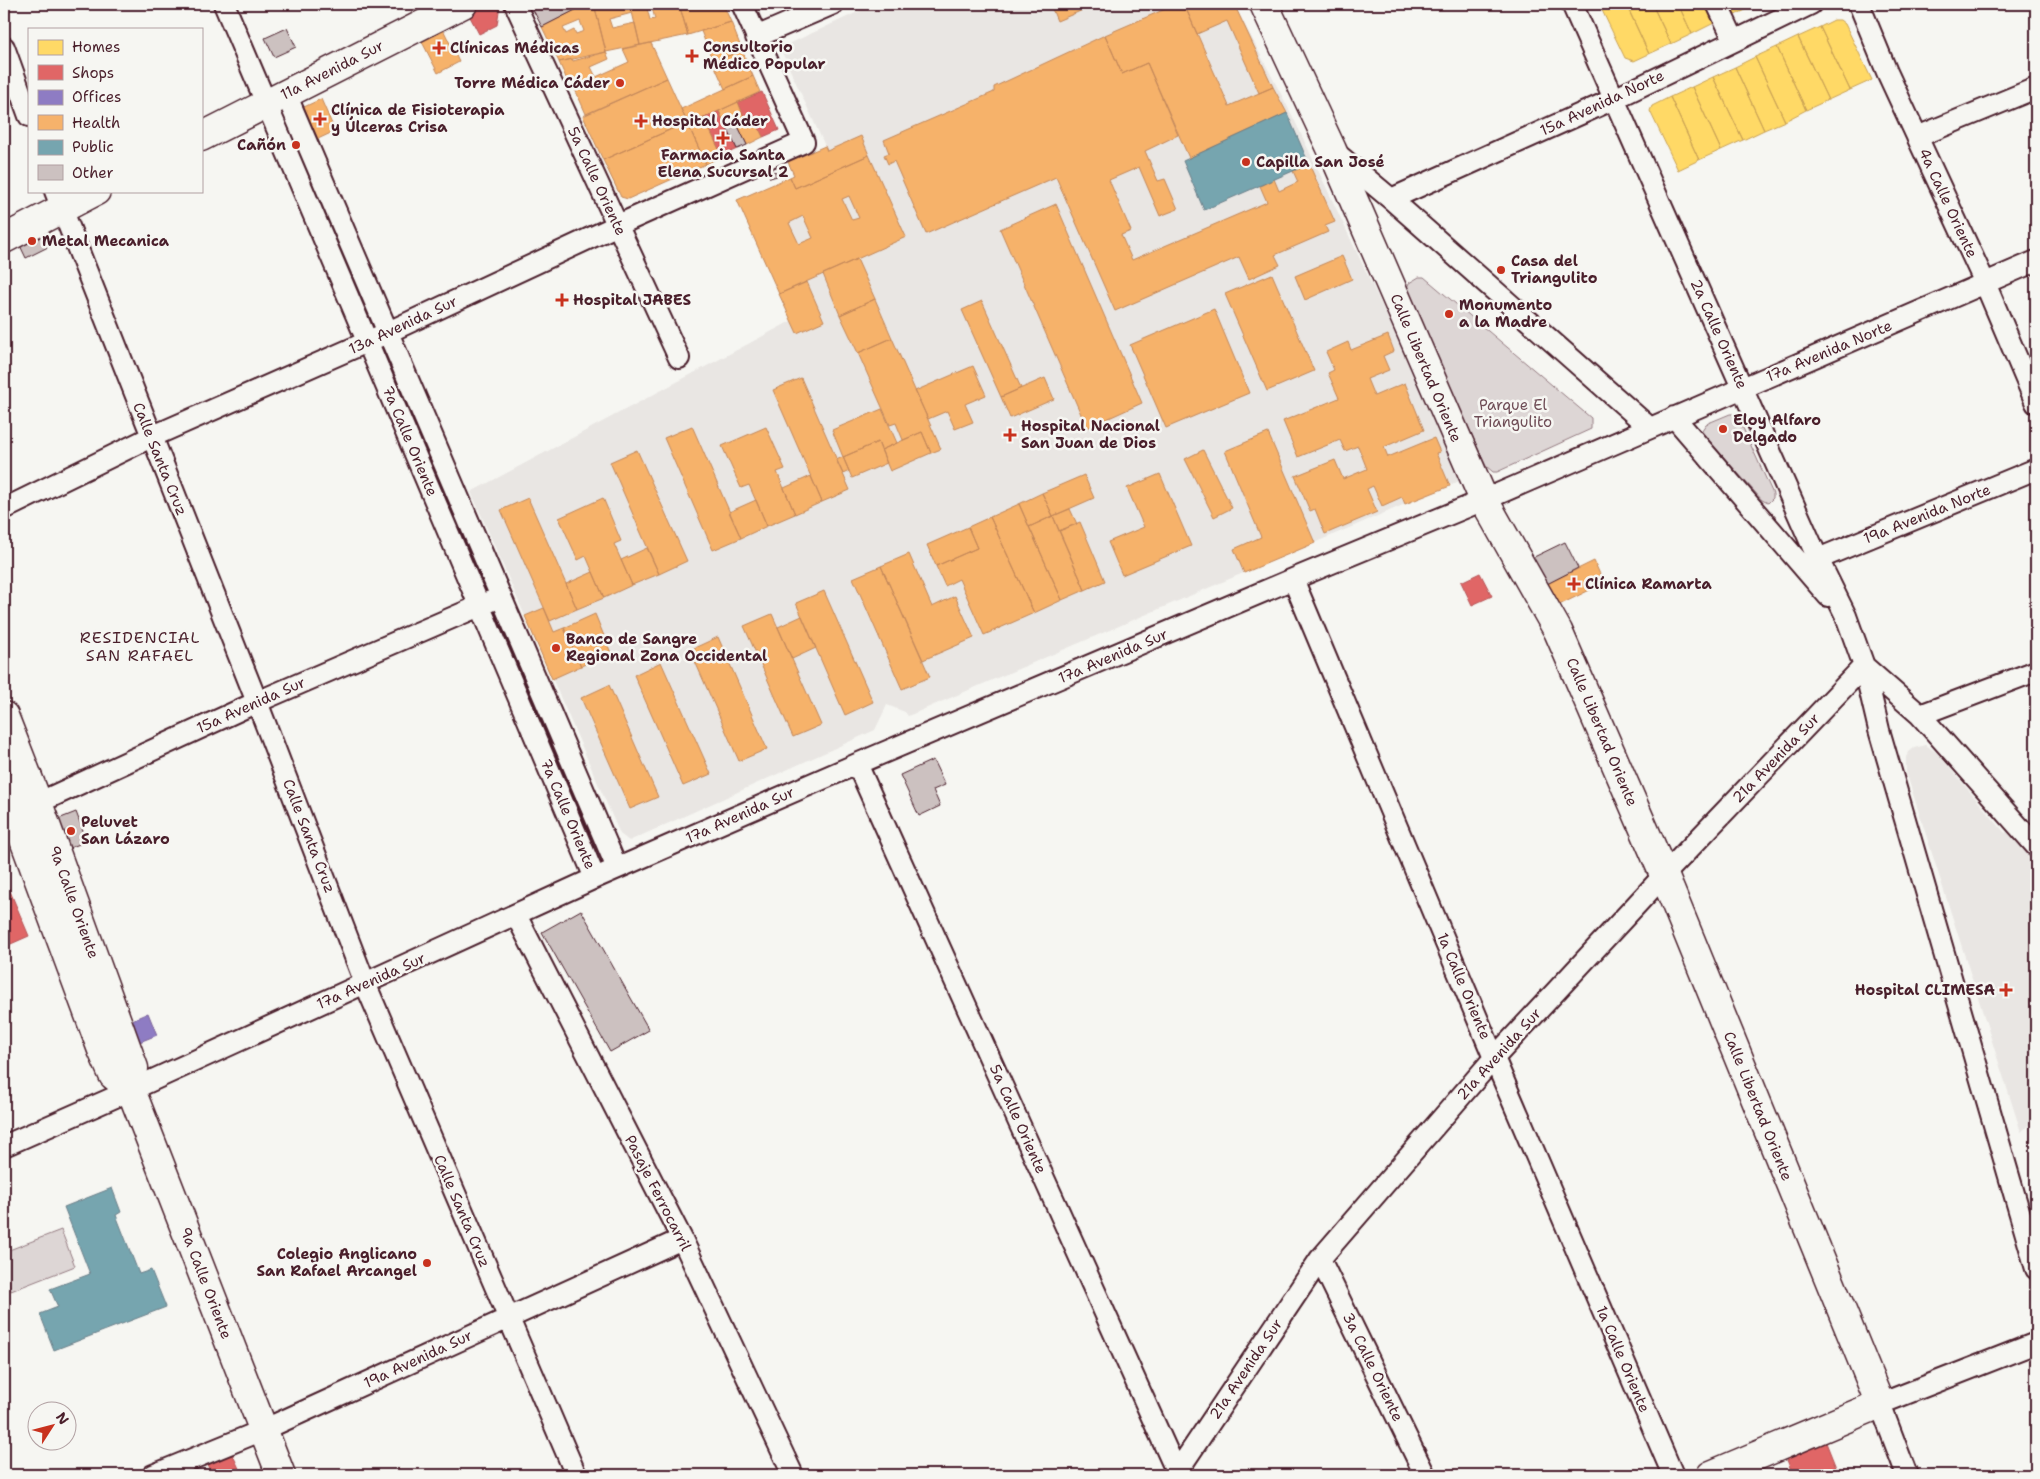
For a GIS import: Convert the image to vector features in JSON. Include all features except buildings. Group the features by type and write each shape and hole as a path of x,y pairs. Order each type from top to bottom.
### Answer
{"main road":[{"name":"11a Avenida Sur","path":"202,136 463,4"},
{"name":"Calle Libertad Oriente","path":"1264,4 1332,150 1484,500 1558,631 1664,875 1880,1404"},
{"path":"4,238 58,200 92,192"},
{"name":"9a Calle Oriente","path":"4,716 19,812 102,1050 113,1075 130,1090 281,1475"},
{"name":"9a Calle Oriente","path":"4,786 19,812"},
{"path":"1711,1475 1880,1404"}],"street":[{"name":"7a Calle Oriente","path":"224,4 276,99 388,332 617,868"},
{"name":"5a Calle Oriente","path":"515,4 679,358"},
{"path":"742,4 756,37 833,4"},
{"name":"2a Calle Oriente","path":"1572,4 1744,388 1818,559 1846,616 1864,666 1879,730 2036,1269"},
{"path":"1717,4 1734,40"},
{"name":"15a Avenida Norte","path":"1390,199 1614,99 1812,4"},
{"name":"4a Calle Oriente","path":"1859,4 1887,72 1985,283 2036,403"},
{"name":"13a Avenida Sur","path":"4,509 152,437 367,342 618,225 804,142 756,37"},
{"path":"4,47 28,113"},
{"path":"1917,137 2036,88"},
{"name":"7a Calle Oriente","path":"276,99 367,342 596,878"},
{"path":"1332,150 1650,428"},
{"name":"Calle Santa Cruz","path":"58,200 257,702 365,983 576,1475"},
{"name":"17a Avenida Norte","path":"1484,500 2036,261"},
{"path":"1674,417 1846,616"},
{"name":"19a Avenida Norte","path":"1818,559 2036,469"},
{"name":"17a Avenida Sur","path":"4,1146 617,868 1294,578 1484,500"},
{"name":"1a Calle Oriente","path":"1294,578 1494,1058 1673,1475"},
{"name":"15a Avenida Sur","path":"19,812 257,702 501,597"},
{"path":"1864,666 1920,715 2036,846"},
{"name":"21a Avenida Sur","path":"1177,1474 1320,1259 1494,1058 1664,875 1864,666"},
{"path":"1920,715 2036,671"},
{"name":"5a Calle Oriente","path":"857,764 1177,1474"},
{"name":"Pasaje Ferrocarril","path":"516,915 682,1239 792,1475"},
{"name":"19a Avenida Sur","path":"153,1475 264,1430 682,1239"},
{"name":"3a Calle Oriente","path":"1320,1259 1425,1475"},
{"path":"1880,1404 2036,1342"},
{"name":"Calle Libertad Oriente","path":"1880,1404 1907,1475"}],"shaded area":[{"name":"Hospital Nacional San Juan de Dios","path":"875,4 1234,4 1292,115 1464,479 908,716 905,712 887,705 875,730 629,841 620,834 471,492 791,321 737,200 793,175 788,162 825,146 780,48"},
{"name":"Hospital CLIMESA","path":"1926,745 1937,753 2005,833 2011,829 2036,860 2036,1119 2021,1132 1906,772 1906,757 1909,752 1914,748"}],"green space":[{"name":"Parque El Triangulito","path":"1419,277 1424,277 1591,418 1591,429 1497,472 1493,472 1486,466 1406,290 1409,283"},
{"path":"1730,414 1738,417 1773,494 1773,498 1768,503 1762,500 1703,434 1702,430 1706,424"},
{"path":"61,1230 75,1266 11,1291 4,1272 4,1252"}],"place":[{"name":"Clínicas Médicas","path":"439,48"},
{"name":"Consultorio Médico Popular","path":"692,56"},
{"name":"Torre Médica Cáder","path":"620,83"},
{"name":"Clínica de Fisioterapia y Úlceras Crisa","path":"320,119"},
{"name":"Hospital Cáder","path":"641,121"},
{"name":"Farmacia Santa Elena Sucursal 2","path":"723,138"},
{"name":"Cañón","path":"296,145"},
{"name":"Capilla San José","path":"1246,162"},
{"name":"Metal Mecanica","path":"32,241"},
{"name":"Casa del Triangulito","path":"1501,270"},
{"name":"Hospital JABES","path":"562,300"},
{"name":"Monumento a la Madre","path":"1449,314"},
{"name":"Eloy Alfaro Delgado","path":"1723,429"},
{"name":"Hospital Nacional San Juan de Dios","path":"1010,435"},
{"name":"Clínica Ramarta","path":"1574,584"},
{"name":"Banco de Sangre Regional Zona Occidental","path":"556,648"},
{"name":"Peluvet San Lázaro","path":"71,831"},
{"name":"Hospital CLIMESA","path":"2006,990"},
{"name":"Colegio Anglicano San Rafael Arcangel","path":"427,1263"}],"district":[{"name":"RESIDENCIAL SAN RAFAEL","path":"140,646"}]}
